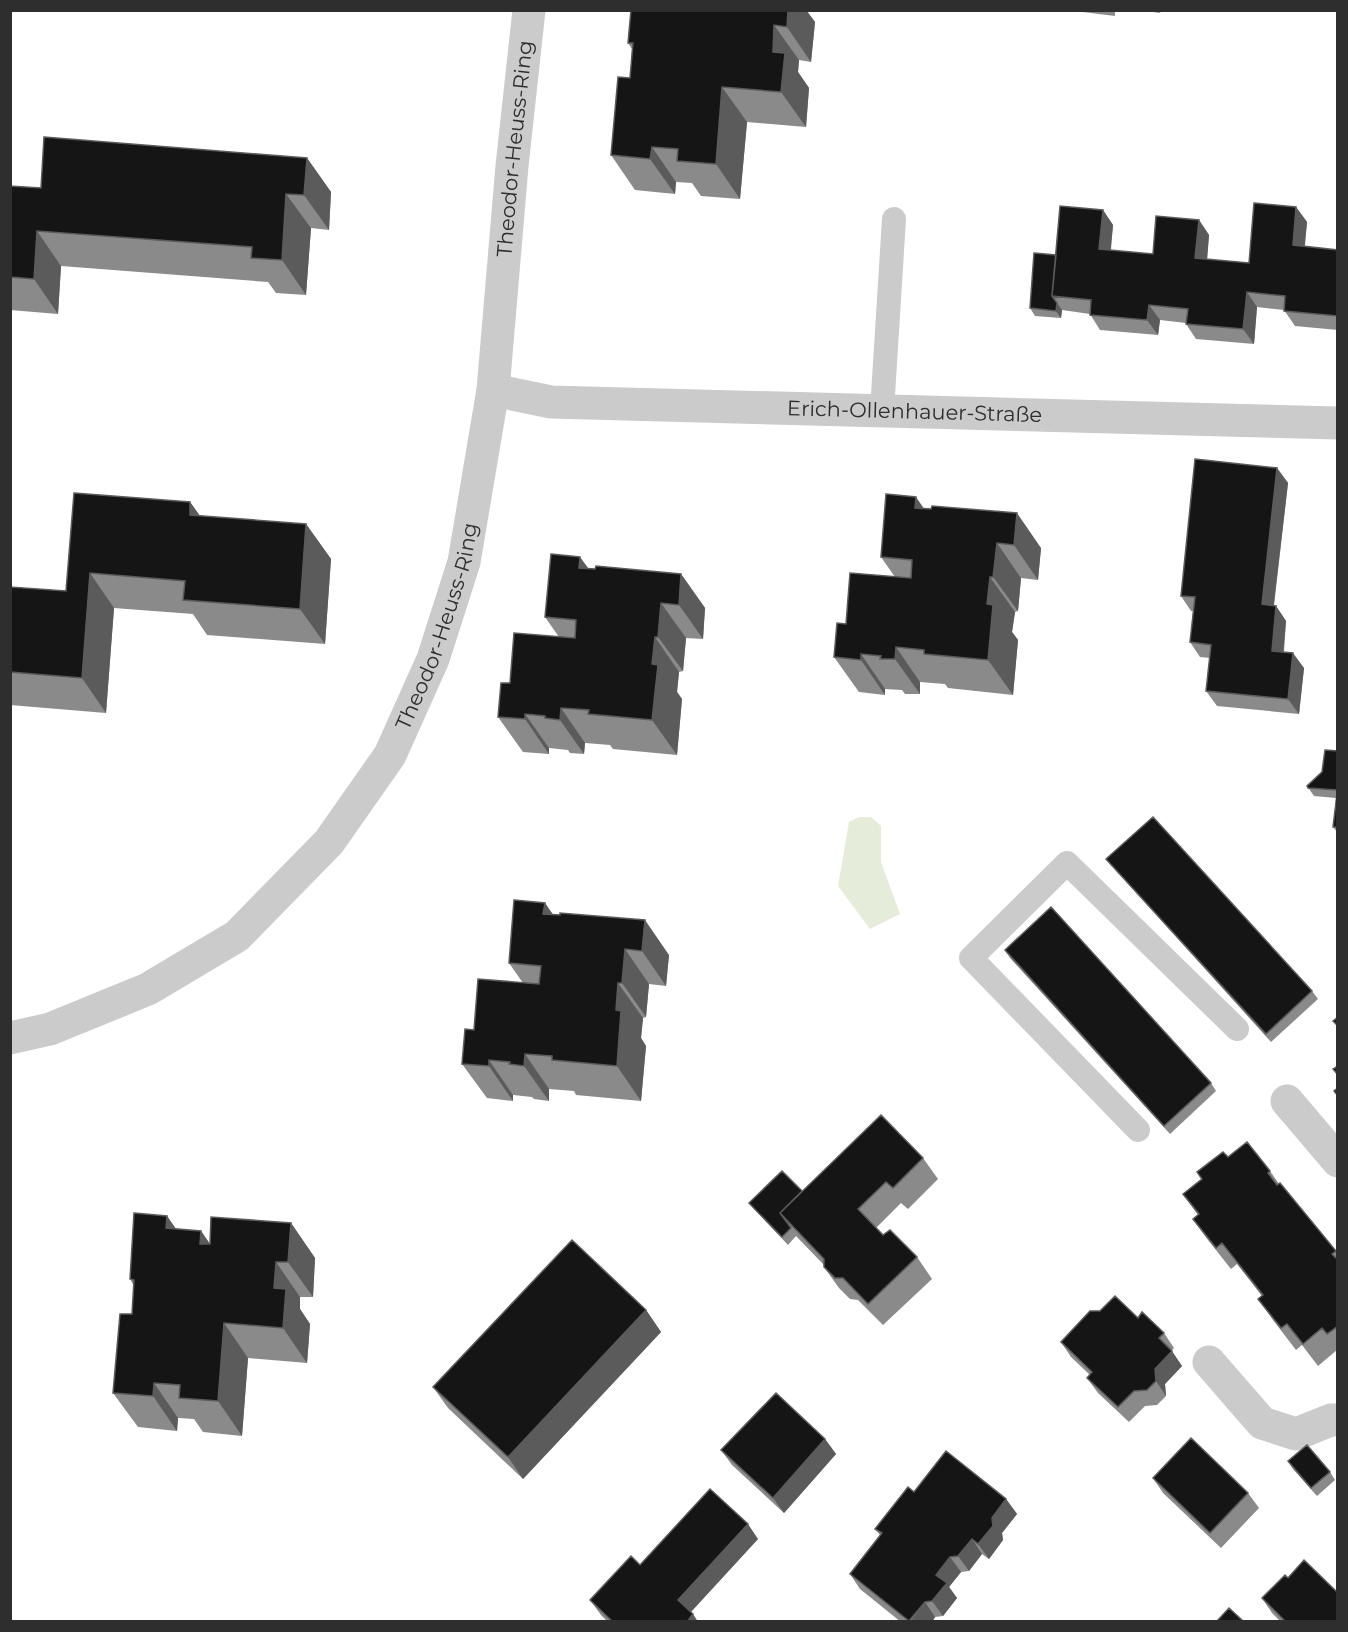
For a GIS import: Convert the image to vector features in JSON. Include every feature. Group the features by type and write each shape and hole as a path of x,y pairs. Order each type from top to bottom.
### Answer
{"street":[{"name":"Theodor-Heuss-Ring","path":"10,1038 50,1029 148,989 237,936 329,842 390,755 432,659 464,562 494,390 512,166 529,10"},
{"name":"Erich-Ollenhauer-Straße","path":"494,390 551,402 1338,423"},
{"path":"1287,1101 1338,1161"},
{"path":"1209,1362 1262,1423 1296,1434 1331,1420 1338,1420"}],"lane":[{"path":"882,411 894,219"},
{"path":"1138,1130 971,958 1067,863 1237,1029"}],"green space":[{"path":"859,817 871,817 881,826 881,862 900,914 870,929 838,886 849,822"}],"building":[{"path":"631,10 788,10 787,27 774,25 773,52 785,53 781,92 722,87 716,164 677,161 678,149 652,147 650,159 611,155 618,77 630,78 633,43 628,43"},
{"path":"44,137 307,158 304,195 286,194 282,260 251,258 252,247 37,231 34,279 10,277 10,186 41,188"},
{"path":"1254,203 1296,207 1293,245 1338,250 1338,316 1284,311 1285,296 1247,292 1243,329 1186,324 1188,309 1149,305 1147,320 1090,315 1091,300 1052,296 1060,206 1103,210 1099,249 1153,254 1156,216 1199,220 1195,258 1249,263"},
{"path":"1034,253 1056,255 1052,296 1057,303 1056,311 1030,308"},
{"path":"1195,459 1277,468 1262,604 1276,606 1272,651 1293,653 1288,699 1206,691 1211,645 1190,642 1195,597 1181,596"},
{"path":"74,493 190,502 190,515 306,524 300,609 183,600 185,581 90,573 82,678 10,672 10,587 66,591"},
{"path":"886,494 916,497 915,508 931,509 932,506 1017,513 1014,545 997,543 993,577 990,577 987,604 993,605 988,660 924,654 924,650 896,647 895,659 880,659 881,656 861,654 861,660 834,657 837,623 846,624 850,573 911,578 912,560 881,557"},
{"path":"551,554 580,557 579,568 595,569 596,566 681,574 679,605 661,603 658,637 655,637 652,664 658,665 652,720 588,714 589,710 561,708 560,720 525,714 525,719 498,717 501,683 510,683 514,633 575,638 576,620 545,617"},
{"path":"1325,750 1338,751 1337,790 1308,788 1307,786 1322,772"},
{"path":"1338,786 1338,827 1333,827"},
{"path":"1153,817 1312,991 1266,1034 1106,859"},
{"path":"514,900 545,903 543,914 560,915 560,913 645,920 642,951 625,949 622,983 618,983 616,1010 621,1011 617,1066 552,1060 552,1056 525,1054 524,1066 489,1060 489,1066 462,1064 465,1029 474,1030 478,979 539,984 541,966 509,963"},
{"path":"1051,907 1211,1083 1164,1126 1005,950"},
{"path":"881,1115 923,1158 893,1188 886,1182 858,1209 883,1235 890,1230 917,1257 868,1304 843,1278 835,1278 824,1267 824,1259 780,1213"},
{"path":"1247,1142 1270,1171 1268,1173 1277,1185 1280,1183 1336,1251 1332,1254 1338,1260 1338,1326 1327,1334 1322,1328 1303,1344 1287,1324 1281,1328 1258,1299 1263,1295 1222,1243 1216,1248 1193,1219 1199,1214 1183,1194 1202,1179 1197,1172 1223,1152 1228,1157"},
{"path":"782,1171 802,1191 780,1213 791,1228 782,1237 749,1203"},
{"path":"134,1213 167,1216 166,1228 201,1231 200,1244 210,1244 211,1217 291,1223 288,1262 276,1262 274,1288 286,1289 283,1328 224,1323 218,1401 179,1398 180,1385 154,1383 153,1396 113,1393 120,1314 132,1314 134,1280 130,1279"},
{"path":"572,1240 646,1310 508,1457 433,1387"},
{"path":"1115,1296 1138,1318 1142,1312 1164,1333 1159,1338 1172,1351 1155,1369 1156,1381 1147,1390 1134,1391 1118,1407 1087,1378 1092,1372 1061,1342 1090,1311 1100,1311"},
{"path":"776,1393 825,1439 773,1498 721,1450"},
{"path":"1191,1438 1248,1493 1210,1533 1153,1478"},
{"path":"1307,1445 1330,1472 1311,1488 1288,1461"},
{"path":"946,1451 1006,1499 992,1518 993,1526 978,1544 972,1539 958,1556 950,1557 936,1575 947,1583 932,1601 925,1602 909,1621 850,1574 882,1533 875,1529 908,1487 914,1492"},
{"path":"710,1489 748,1524 678,1600 693,1614 687,1622 613,1622 590,1600 631,1556 640,1565"},
{"path":"1304,1560 1338,1593 1338,1622 1286,1622 1262,1598 1285,1575 1288,1578"},
{"path":"1229,1608 1244,1622 1217,1621"}]}
